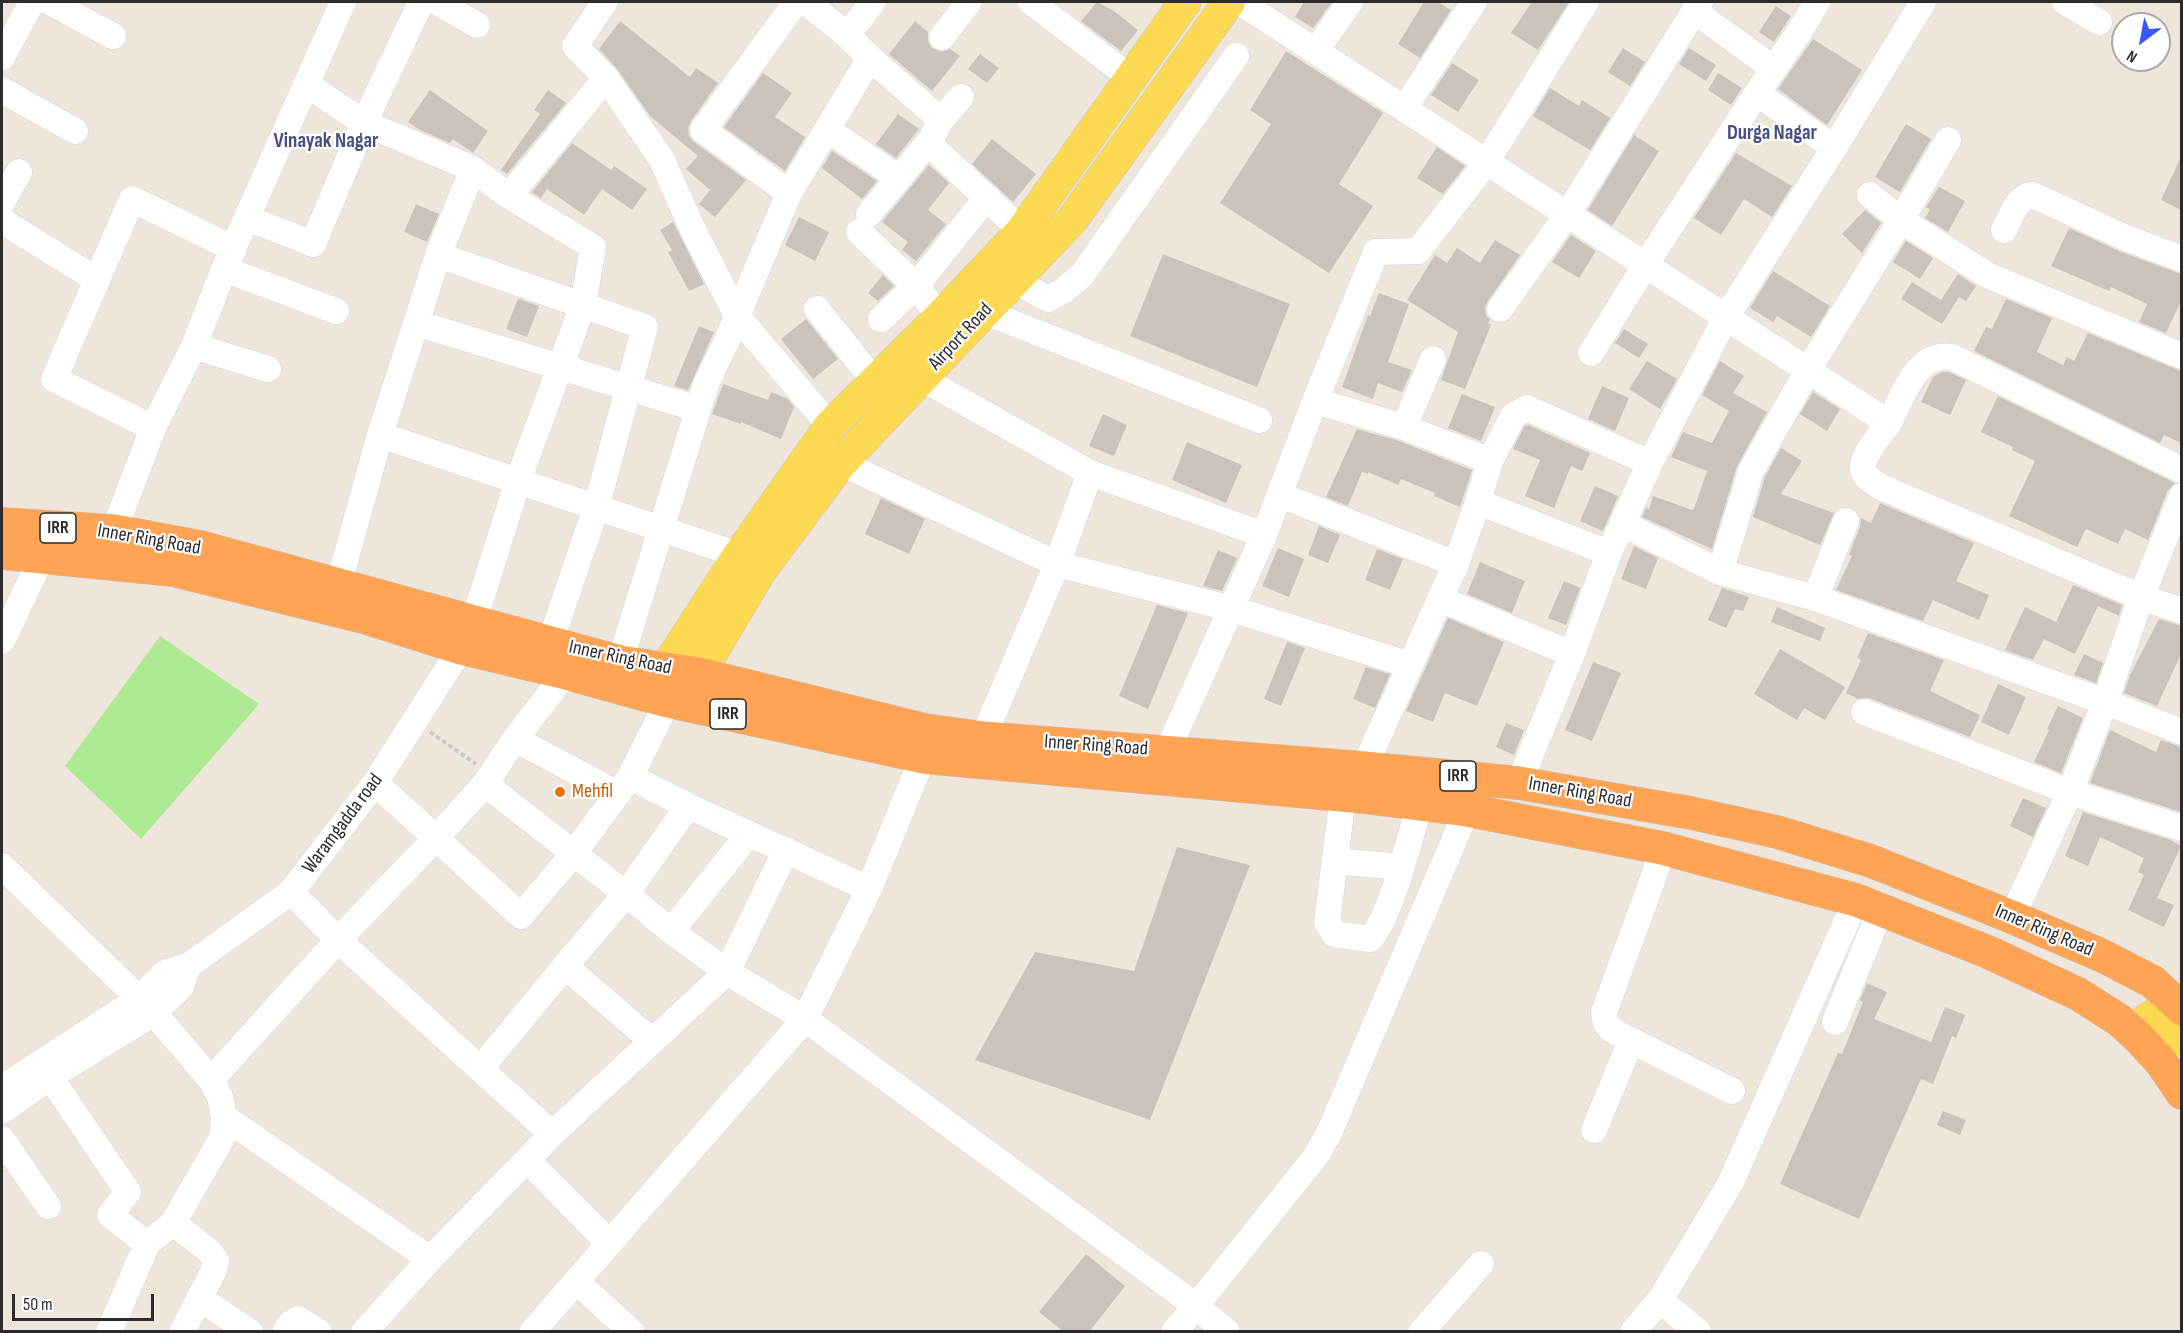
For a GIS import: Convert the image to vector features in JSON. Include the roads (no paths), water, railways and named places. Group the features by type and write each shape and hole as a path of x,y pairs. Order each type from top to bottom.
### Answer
{"highway":[{"name":"Inner Ring Road","path":"2,524 114,531 367,618 468,634 550,643 620,662 699,674 925,730 983,738 1364,768 1519,783 1692,813 1777,832 1871,861 2012,917 2103,956 2153,982 2180,1010"},
{"name":"Inner Ring Road","path":"2,554 173,570 214,566 338,586 566,673 668,701 923,757 1419,804 1467,810 1662,848 1868,905 1988,952 2078,994 2119,1020 2142,1043 2181,1093"}],"main road":[{"name":"Airport Road","path":"666,668 740,555 830,426 940,317 1022,231 1185,2"},
{"name":"Airport Road","path":"699,674 760,570 841,463 1072,220 1229,2"},
{"name":"Inner Ring Road","path":"2142,1043 2180,1010"}],"street":[{"path":"2,57 32,2"},
{"path":"50,2 113,36"},
{"path":"114,531 153,428 194,346 229,259 343,2"},
{"path":"247,218 313,244 364,123 421,2"},
{"path":"437,2 477,25"},
{"path":"605,2 575,46 606,78 662,160 693,230 737,316 830,426"},
{"path":"789,193 703,130 796,2"},
{"path":"806,2 847,35 941,120"},
{"path":"847,35 873,2"},
{"path":"942,37 969,2"},
{"path":"1032,2 1131,78"},
{"path":"1240,2 1889,423"},
{"path":"1317,50 1350,2"},
{"path":"1404,109 1474,2"},
{"path":"1167,752 1264,536 1314,401 1376,252 1418,251 1486,163 1586,2"},
{"path":"1591,353 1646,264 1817,2"},
{"path":"1519,783 1572,654 1609,553 1650,463 1726,317 1834,148 1923,2"},
{"path":"2065,2 2099,22"},
{"path":"1500,309 1567,215 1697,6 1773,68"},
{"path":"1014,280 1048,299 1064,291 1082,275 1236,56"},
{"path":"620,662 706,384 789,193 870,58"},
{"path":"306,84 364,123 473,169 509,196 606,78"},
{"path":"2,90 75,132"},
{"path":"1757,93 1834,148"},
{"path":"940,317 864,223 928,143 941,120 961,97"},
{"path":"828,130 899,178"},
{"path":"1720,572 1751,471 1808,370 1948,140"},
{"path":"928,143 1022,231"},
{"path":"338,586 380,435 438,255 473,169"},
{"path":"2,202 19,172"},
{"path":"1870,195 1901,220 1987,275 2181,356"},
{"path":"2004,230 2021,199 2033,195 2126,238 2181,259"},
{"name":"Waramgadda road","path":"2,1088 180,988 188,966 291,892 375,783 468,634 518,481 583,306 593,247 509,196"},
{"path":"881,319 916,286 987,197"},
{"path":"153,428 54,379 132,199 229,259 336,311"},
{"path":"2,221 97,280"},
{"path":"438,255 645,327 596,508 550,643"},
{"path":"818,309 875,382"},
{"path":"985,312 1259,420"},
{"path":"416,323 698,409"},
{"path":"194,346 268,369"},
{"path":"2181,470 1952,357 1943,355 1919,367 1889,423 1864,458 1862,467 1869,480 1883,488 2141,597 2181,611"},
{"path":"1404,427 1433,359"},
{"path":"921,378 1089,473 1264,536"},
{"path":"1314,401 1404,427 1490,461"},
{"path":"1364,768 1456,564 1490,461 1513,416 1527,408 1650,463"},
{"path":"380,435 740,555"},
{"path":"841,463 1057,564 1232,609 1410,665"},
{"path":"983,738 1057,564 1089,473"},
{"path":"1280,495 1456,564"},
{"path":"2012,917 2070,792 2141,597 2181,496"},
{"path":"1478,502 1609,553"},
{"path":"1815,598 1846,521"},
{"path":"1623,524 1720,572 1815,598 2181,732"},
{"path":"2,641 42,556"},
{"path":"1440,599 1572,654"},
{"path":"211,1080 488,779 515,739 566,673"},
{"path":"375,783 521,916 574,853 624,786 668,701"},
{"path":"1864,712 2070,792 2181,828"},
{"path":"515,739 624,786 688,806 869,889"},
{"path":"532,1332 804,1019 869,889 923,757"},
{"path":"488,779 670,931 727,972 804,1019 1196,1306 1227,1332"},
{"path":"1343,796 1327,922 1334,933 1370,939 1379,930 1401,867 1419,804"},
{"path":"481,1068 626,894 688,806"},
{"path":"1173,1332 1316,1156 1467,810"},
{"path":"670,931 749,834"},
{"path":"1662,848 1604,1012 1604,1022 1610,1029 1631,1041 1732,1091"},
{"path":"364,1332 430,1259 552,1134 727,972 786,850"},
{"path":"1335,861 1401,867"},
{"path":"2,866 147,1006 211,1080 220,1097 224,1117 222,1138 173,1223 147,1244 109,1332"},
{"path":"291,892 338,940 552,1134"},
{"path":"1835,1022 1868,905"},
{"path":"1634,1332 1660,1300 1730,1184 1868,905"},
{"path":"564,966 652,1041"},
{"name":"Waramgadda road","path":"2,1111 147,1006"},
{"path":"1594,1130 1631,1041"},
{"path":"50,1077 128,1192 110,1215 147,1244"},
{"path":"224,1117 430,1259"},
{"path":"2,1139 48,1206"},
{"path":"528,1161 609,1243"},
{"path":"173,1223 208,1250 216,1260 213,1272 182,1332"},
{"path":"1421,1332 1480,1264"},
{"path":"576,1281 632,1332"},
{"path":"199,1298 250,1332"},
{"path":"1660,1300 1698,1332"},
{"path":"285,1332 291,1323 298,1319 319,1332"}],"place":[{"name":"Mehfil","path":"560,792"}],"district":[{"name":"Durga Nagar","path":"1772,134"},
{"name":"Vinayak Nagar","path":"326,142"}]}
